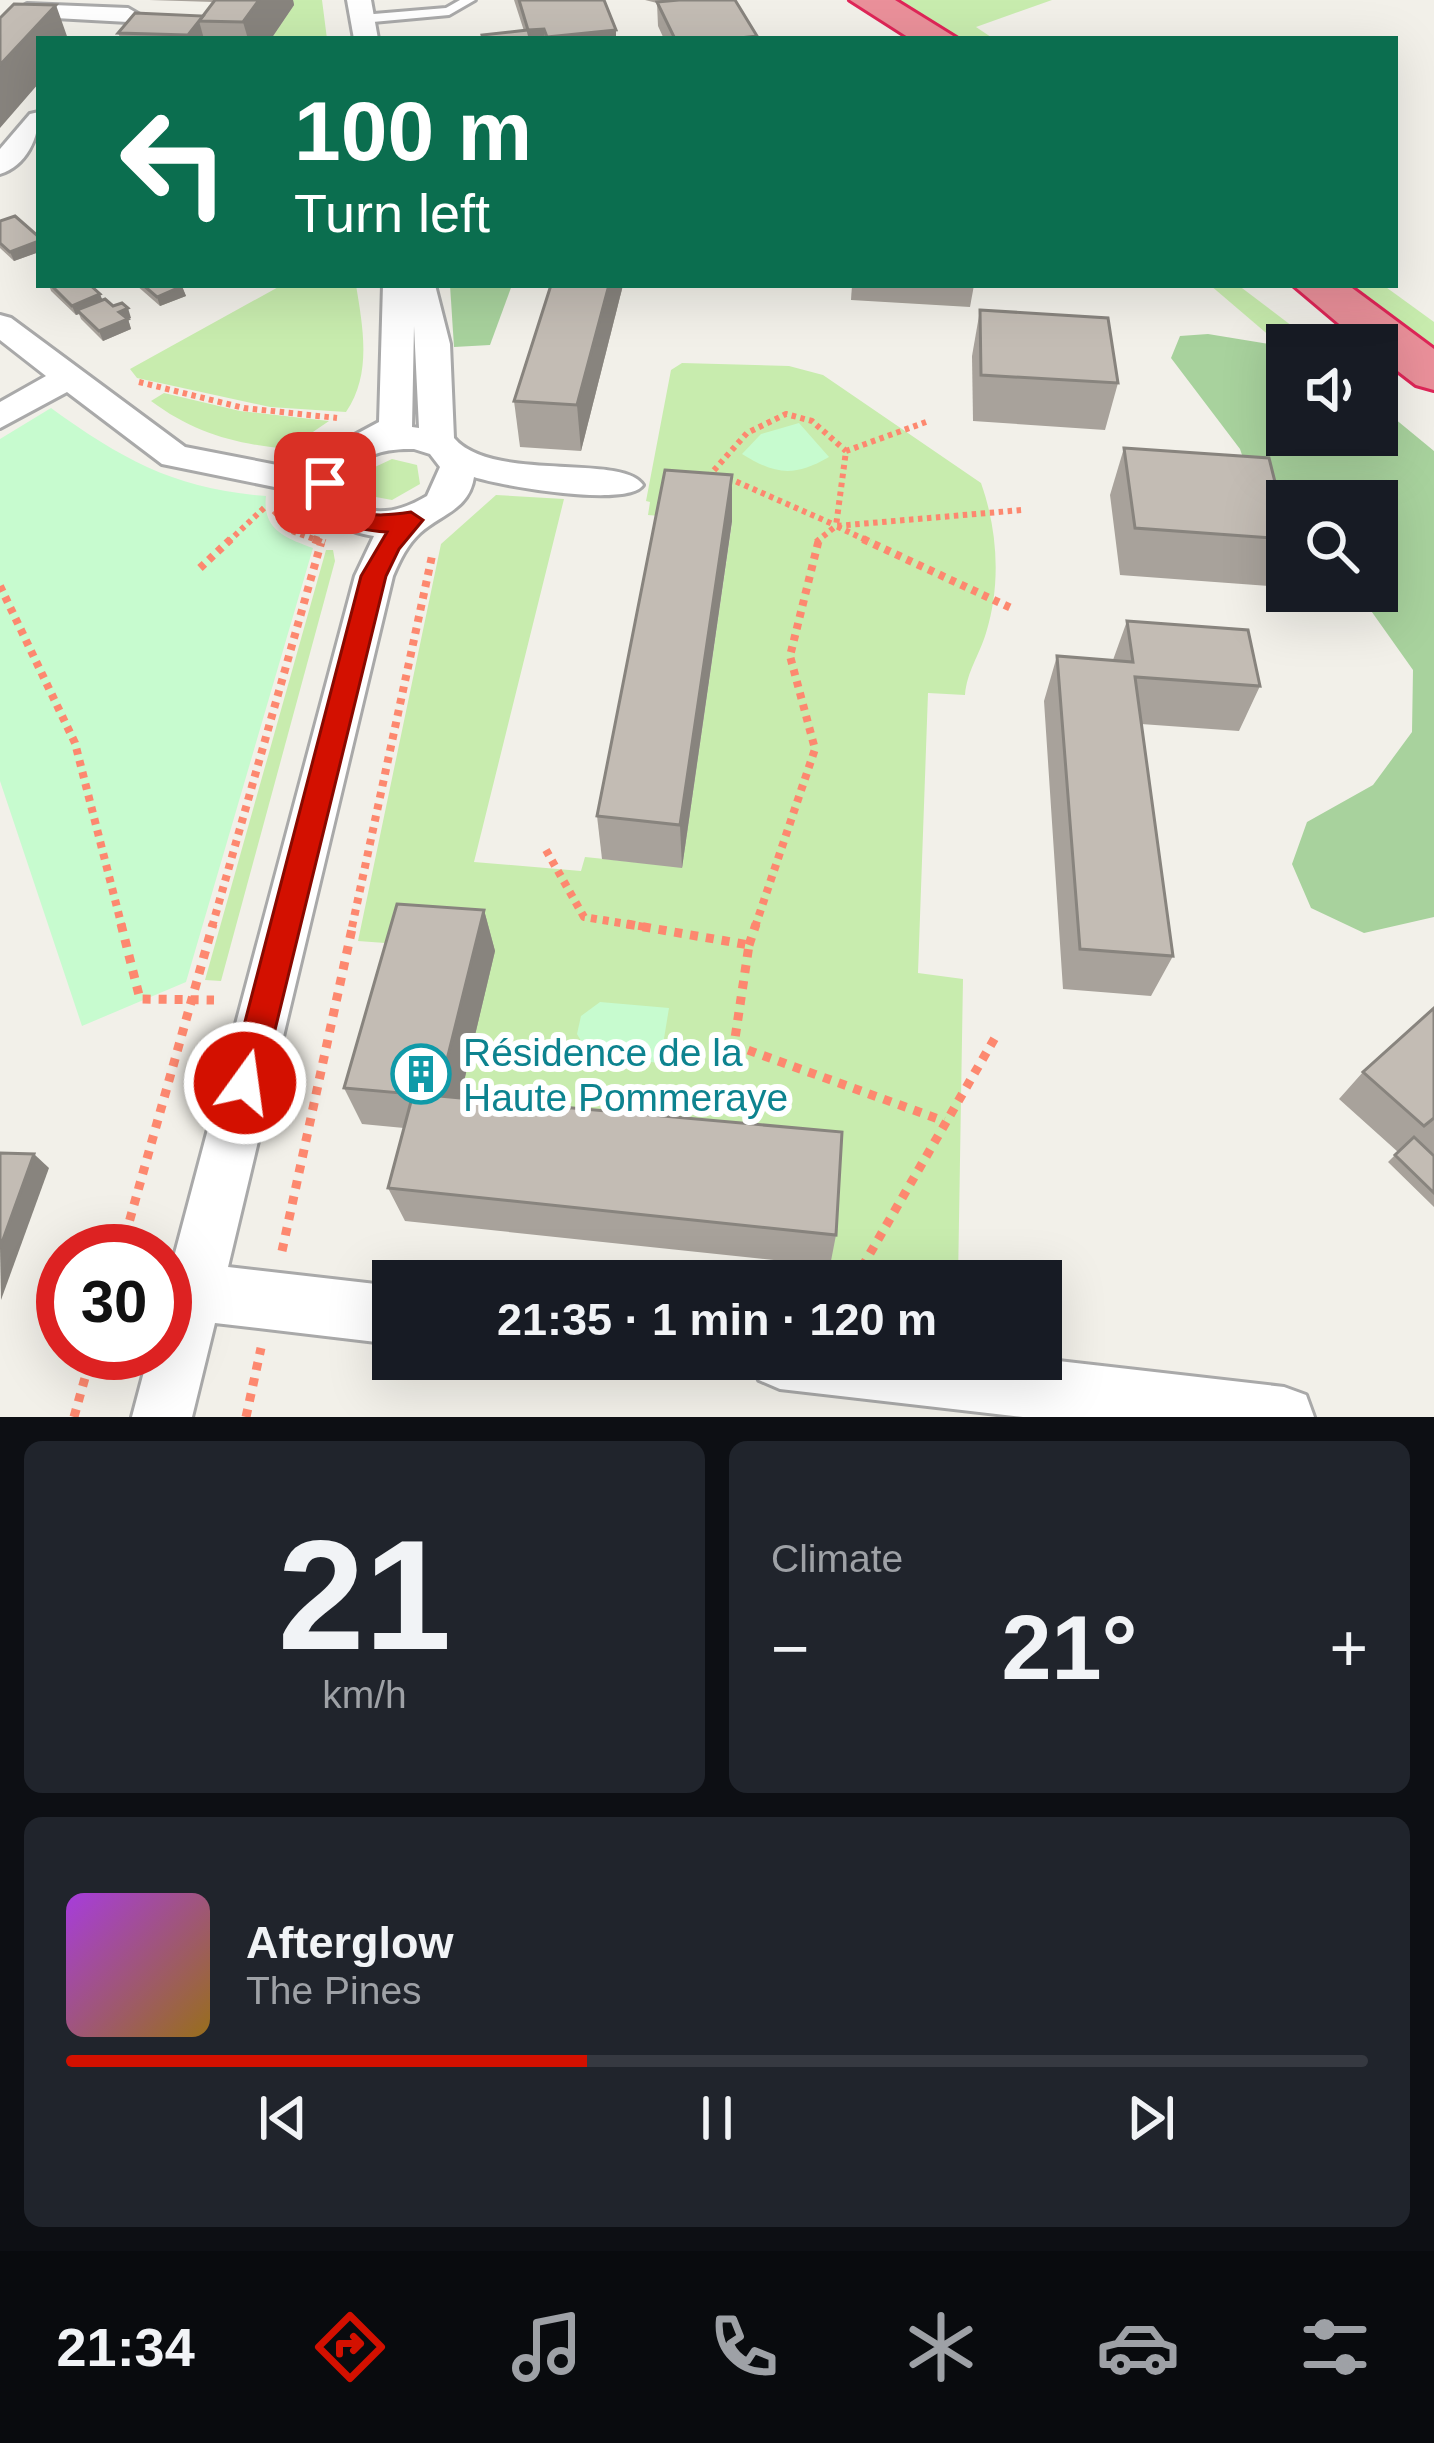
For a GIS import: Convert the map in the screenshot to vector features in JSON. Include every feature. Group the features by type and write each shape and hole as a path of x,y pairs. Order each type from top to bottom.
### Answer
{"highway":[{"path":"829,0 895,36"},
{"path":"868,0 934,36"},
{"path":"1274,288 1321,324"},
{"path":"1321,288 1434,374"},
{"path":"1398,385 1434,414"}],"street":[{"path":"27,12 128,15 110,36"},
{"path":"0,166 36,124"},
{"path":"332,502 395,426 398,288"},
{"path":"162,1417 376,568 423,530 459,479 446,451 434,344 421,288"},
{"path":"0,326 148,438 203,466 303,481 376,524 423,530"},
{"path":"0,417 66,378"},
{"path":"380,440 410,437 490,472 625,485"},
{"path":"449,497 477,486 544,479"},
{"path":"332,502 348,545 349,668"},
{"path":"194,1292 372,1314"},
{"path":"969,1380 1284,1417"}],"lane":[{"path":"362,19 449,11 470,0"}],"path":[{"path":"126,378 244,408 350,418"},
{"path":"708,477 745,433 787,414 802,416 846,451"},
{"path":"846,451 926,422"},
{"path":"836,526 846,451"},
{"path":"688,475 729,478 1011,608"},
{"path":"200,568 274,501"},
{"path":"128,1224 332,502"},
{"path":"944,1121 734,1045 749,945 815,749 790,656 816,541 836,526 1022,510"},
{"path":"246,1417 336,1000 423,530"},
{"path":"0,586 75,743 140,999 214,1000"},
{"path":"546,850 584,917 749,945"},
{"path":"314,1000 336,1000"},
{"path":"866,1260 996,1036"},
{"path":"74,1417 84,1380"}],"green space":[{"path":"268,0 322,0 327,36 273,36 293,6"},
{"path":"886,0 1052,0 976,27 990,36 954,36"},
{"path":"277,288 356,288 362,366 346,412 270,407 137,378 130,369"},
{"path":"450,288 511,288 490,345 454,347"},
{"path":"1214,288 1242,288 1289,324 1266,324 1266,333"},
{"path":"1345,288 1387,288 1434,322 1434,355"},
{"path":"1208,334 1266,344 1266,456 1398,456 1398,421 1434,451 1434,917 1364,933 1311,908 1292,864 1307,822 1373,785 1412,732 1413,670 1372,612 1398,612 1398,480 1266,480 1266,511 1240,449 1171,358 1180,336"},
{"path":"682,363 789,366 823,375 981,483 987,501 995,577 986,633 965,695 928,693 918,973 963,979 958,1260 829,1260 836,1168 452,1132 494,951 358,941 441,544 496,495 564,499 474,862 581,871 585,857 682,867 732,522 648,515 650,502 646,501 671,370"},
{"path":"164,393 240,411 329,421 288,449 250,444 199,429 151,401"},
{"path":"51,408 151,469 204,487 266,496 268,517 278,531 313,548 186,982 82,1026 0,781 0,439"},
{"path":"799,423 829,457 785,471 742,454 761,434"},
{"path":"392,459 417,465 420,484 392,500 365,495 358,484 362,473"},
{"path":"326,550 333,550 335,561 221,981 205,980"},
{"path":"600,1002 669,1008 660,1063 589,1055 577,1034 581,1016"}],"building":[{"path":"215,0 259,0 243,22 199,21"},
{"path":"519,0 604,0 616,30 547,36 544,29 528,30"},
{"path":"735,0 757,36 674,36 657,2"},
{"path":"14,4 56,5 0,65 0,18"},
{"path":"135,13 203,16 188,35 118,33"},
{"path":"528,30 530,36 482,36"},
{"path":"15,216 36,234 36,242 10,252 0,243 0,221"},
{"path":"54,288 93,288 100,294 72,306"},
{"path":"146,288 177,288 157,297"},
{"path":"550,288 608,288 577,405 514,401"},
{"path":"105,299 113,306 122,303 128,308 119,312 128,319 99,331 77,310"},
{"path":"980,310 1108,318 1118,383 981,375"},
{"path":"1124,448 1269,458 1274,480 1266,480 1266,537 1135,528"},
{"path":"665,470 732,475 680,825 597,816"},
{"path":"1127,621 1248,630 1260,686 1135,677 1173,956 1080,949 1057,656 1133,662"},
{"name":"Résidence de la Haute Pommeraye","path":"397,904 484,910 438,1096 842,1132 836,1235 388,1188 413,1094 344,1088"},
{"path":"1434,1008 1434,1118 1424,1126 1363,1072"},
{"path":"1414,1137 1434,1156 1434,1193 1395,1155"},
{"path":"0,1153 34,1154 0,1248"}],"place":[{"name":"Résidence de la Haute Pommeraye","path":"421,1074"}],"route":[{"path":"245,1083 376,568 388,545 411,520 382,524 350,518 330,503 325,483"}]}
